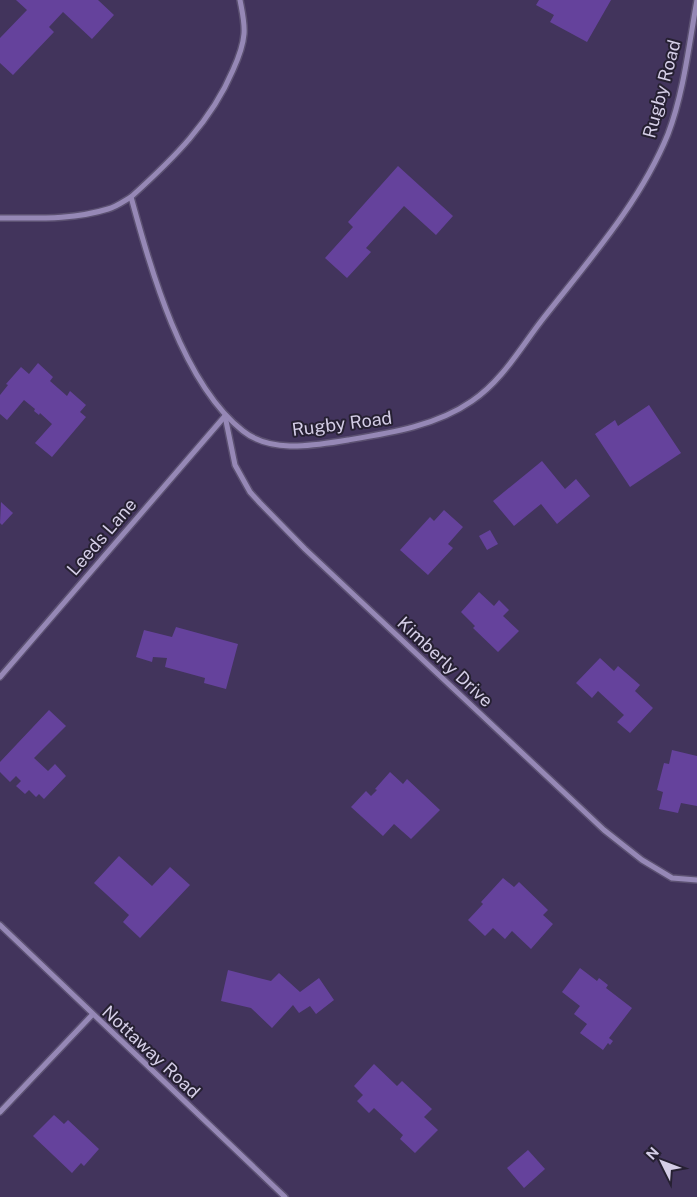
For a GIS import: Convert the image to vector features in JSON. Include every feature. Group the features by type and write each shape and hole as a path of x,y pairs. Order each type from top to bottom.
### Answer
{"street":[{"path":"0,218 64,217 89,214 110,209 131,197 196,133 221,96 241,51 244,34 240,0"},
{"name":"Rugby Road","path":"131,197 163,300 188,356 211,398 225,416 246,434 279,445 310,446 384,434 432,421 474,400 492,384 599,247 653,165 674,115 697,0"},
{"name":"Leeds Lane","path":"0,677 225,416"},
{"name":"Kimberly Drive","path":"225,416 235,465 246,485 305,549 604,830 642,860 672,878 697,880"},
{"name":"Nottaway Road","path":"0,926 285,1197"},
{"path":"0,1112 92,1015"}],"building":[{"path":"16,0 98,0 114,15 92,39 63,12 49,27 54,32 13,75 0,63 0,38 27,10"},
{"path":"539,0 611,0 587,42 550,22 554,15 536,5"},
{"path":"398,166 453,216 436,235 404,206 366,248 371,252 347,278 325,258 353,227 348,222"},
{"path":"38,363 53,377 50,381 67,396 70,391 86,405 80,412 86,417 52,457 35,443 52,424 40,413 39,415 24,400 7,420 0,414 0,395 8,385 6,384 21,367 29,374"},
{"path":"649,405 681,453 630,487 595,434 615,420 618,426"},
{"path":"542,461 565,489 576,479 590,496 557,524 541,504 514,526 493,501"},
{"path":"1,502 13,513 2,525 0,523"},
{"path":"444,510 463,527 448,544 453,548 428,575 400,550 430,517 434,521"},
{"path":"490,530 498,544 487,550 479,536"},
{"path":"479,592 494,606 499,600 509,610 503,616 519,631 498,652 473,628 475,626 461,612"},
{"path":"176,627 238,644 226,689 204,683 205,678 165,667 167,658 153,657 152,662 136,657 144,630 172,637"},
{"path":"600,658 614,671 618,666 640,685 635,691 653,708 630,733 617,722 624,715 598,691 592,698 576,683"},
{"path":"49,710 66,726 34,758 48,771 55,764 66,776 44,799 39,794 36,797 29,790 25,794 16,786 21,781 16,776 10,782 0,772 0,762"},
{"path":"672,750 697,756 697,806 681,803 678,813 659,809 663,792 657,790 664,763 669,764"},
{"path":"390,772 403,784 407,779 440,810 411,839 394,824 383,836 351,807 366,791 371,796"},
{"path":"119,856 152,886 170,867 190,885 140,938 123,922 129,915 94,883"},
{"path":"503,878 514,887 519,882 548,910 543,915 553,924 531,949 512,931 505,939 493,928 485,936 468,920 483,904 481,902"},
{"path":"580,968 597,981 599,978 608,985 606,988 632,1008 609,1038 613,1041 610,1045 608,1043 603,1050 580,1033 587,1024 574,1014 580,1006 562,992"},
{"path":"228,970 271,981 279,973 300,992 319,978 334,1000 316,1014 310,1006 299,1013 293,1005 272,1028 251,1008 221,1001"},
{"path":"374,1064 397,1086 402,1081 432,1109 424,1117 438,1130 415,1153 400,1139 403,1135 374,1108 369,1113 357,1101 363,1095 354,1086"},
{"path":"54,1115 64,1124 68,1120 99,1149 84,1166 81,1163 72,1173 33,1136"},
{"path":"528,1150 545,1169 524,1188 507,1168"}]}
